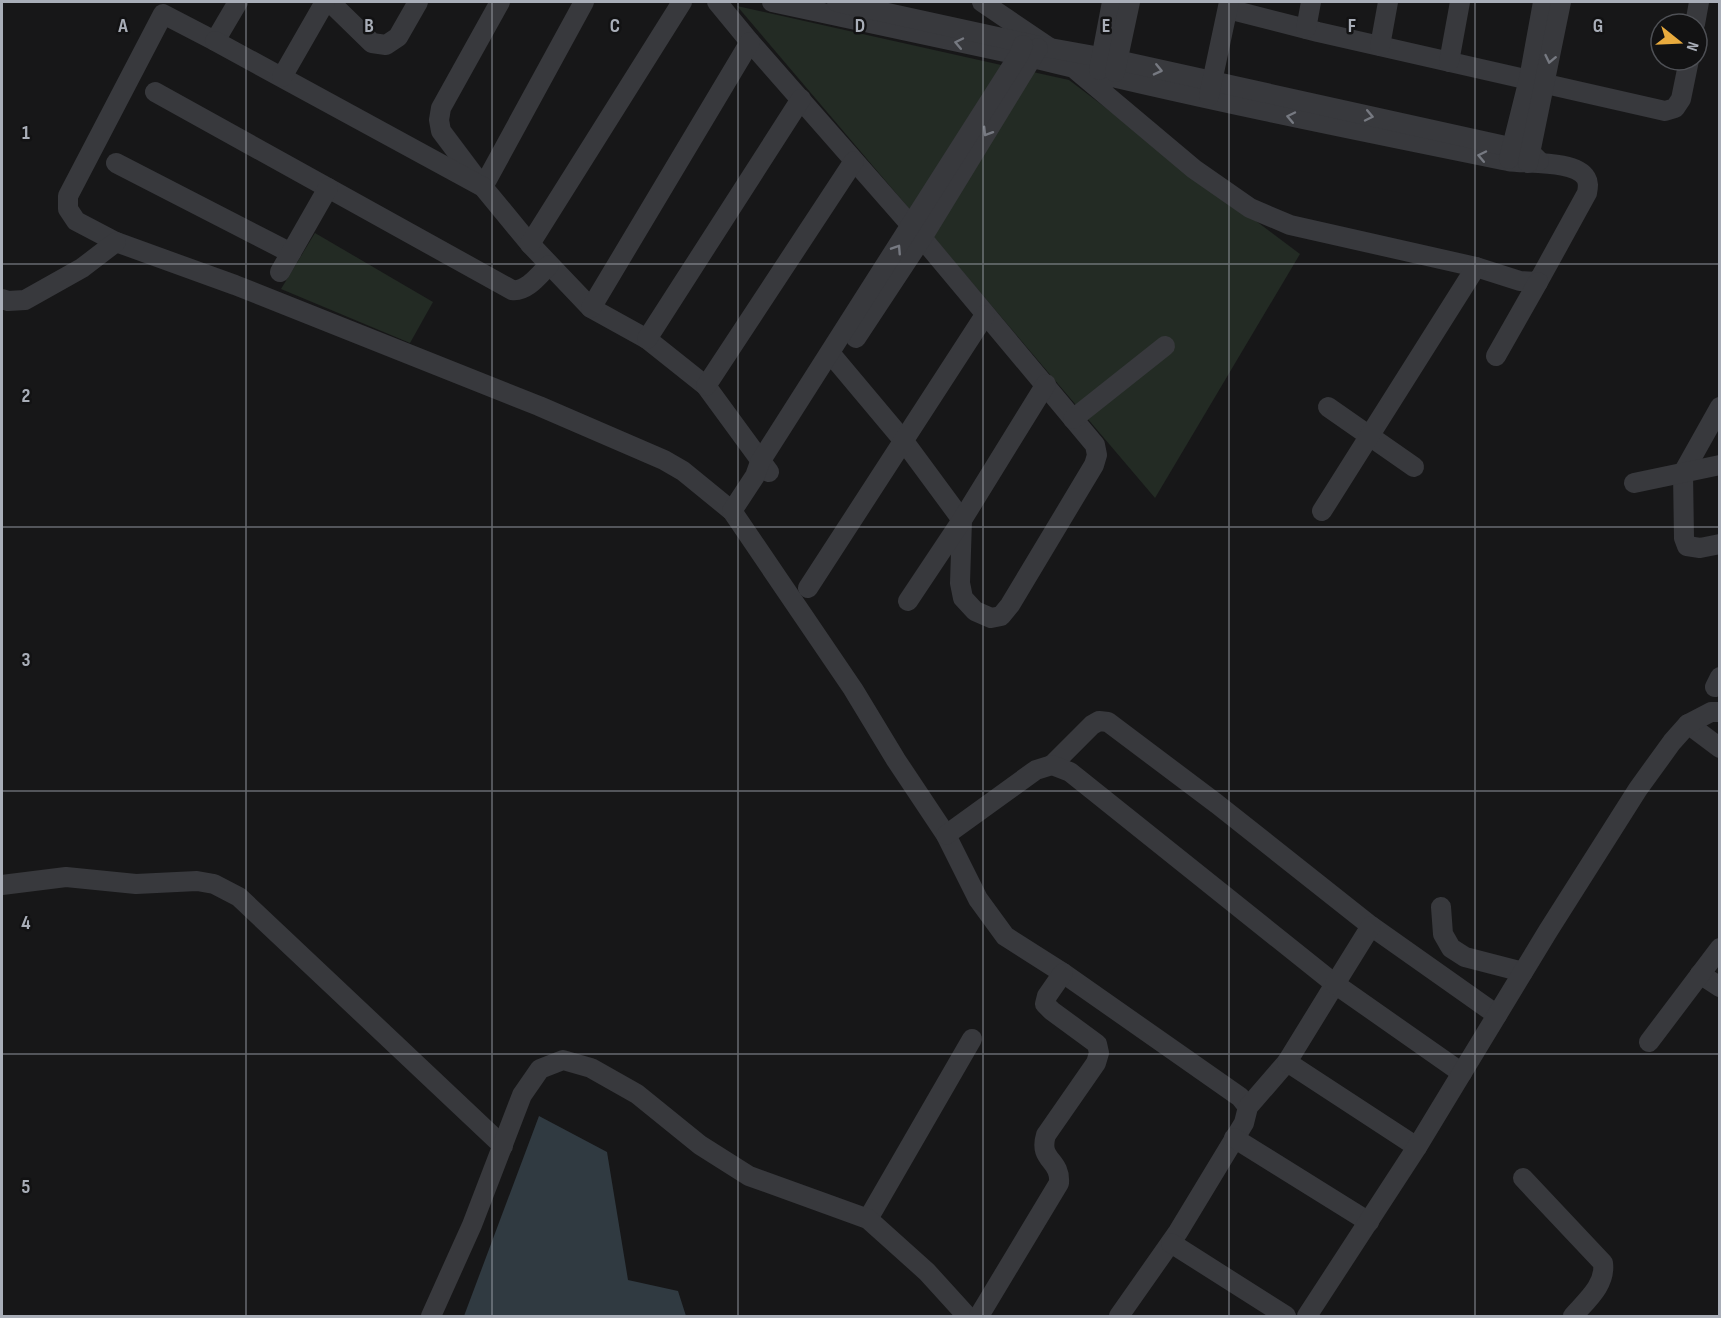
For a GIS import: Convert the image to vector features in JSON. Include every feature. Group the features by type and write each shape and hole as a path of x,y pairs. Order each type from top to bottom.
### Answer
{"street":[{"path":"215,41 238,2"},
{"path":"282,77 325,2"},
{"path":"330,2 372,43 386,45 398,37 418,2"},
{"path":"500,2 441,108 439,120 441,131 530,244 591,308 647,339 706,386 761,470"},
{"path":"483,187 585,2"},
{"path":"530,244 681,2"},
{"path":"717,2 917,232 1095,445 1097,455 1094,465 1010,605 1001,616 991,618 975,611 963,598 960,583 962,520 903,440 835,358"},
{"path":"772,2 1033,50 1075,69 1194,170 1250,208 1290,225 1476,267 1520,281 1538,282"},
{"path":"981,2 1033,50"},
{"path":"1107,67 1112,2"},
{"path":"1107,67 1130,2"},
{"path":"1306,30 1311,2"},
{"path":"1380,46 1388,2"},
{"path":"1449,62 1460,2"},
{"path":"1537,82 1543,2"},
{"path":"1523,157 1537,82 1561,2"},
{"path":"850,3 1033,50 1209,91 1572,168 1584,175 1588,181 1587,192 1550,264 1496,356"},
{"path":"1209,91 1229,5 1306,30 1665,111 1675,108 1682,99 1687,72"},
{"path":"483,187 163,14 68,196 68,208 76,221 116,242 236,285 539,406 683,471 732,511 853,689 896,760 946,835 978,899 1005,936 1063,973 1240,1097 1248,1107"},
{"path":"591,308 750,42"},
{"path":"732,511 835,358 1033,50"},
{"path":"1075,69 1107,67"},
{"path":"155,92 512,290 519,291 527,286 549,265"},
{"path":"647,339 801,99"},
{"path":"706,386 854,161"},
{"path":"116,163 291,253"},
{"path":"280,272 328,188"},
{"path":"2,299 25,300 82,268 116,242"},
{"path":"1322,511 1476,267"},
{"path":"808,588 985,315"},
{"path":"1073,419 1165,346"},
{"path":"908,601 962,520 1046,384"},
{"path":"1328,407 1414,467"},
{"path":"1719,407 1683,472 1684,538 1688,546 1700,548 1719,544"},
{"path":"1634,483 1719,465"},
{"path":"1307,1317 1417,1147 1638,789 1688,724 1711,712 1719,712"},
{"path":"946,835 1036,770 1052,765 1092,725 1100,721 1108,722 1217,804 1371,926 1497,1015"},
{"path":"1688,724 1719,748"},
{"path":"1052,765 1071,772 1335,984 1462,1073"},
{"path":"2,885 66,877 136,884 197,881 214,884 239,897 502,1146"},
{"path":"1441,907 1443,934 1451,948 1466,957 1523,972"},
{"path":"1119,1317 1171,1243 1244,1123 1248,1107 1287,1062 1371,926"},
{"path":"1649,1042 1719,948"},
{"path":"979,1317 1059,1183 1060,1174 1056,1165 1047,1156 1043,1144 1046,1135 1096,1063 1099,1053 1097,1044 1045,1004 1047,996 1063,973"},
{"path":"1700,974 1719,987"},
{"path":"868,1219 972,1039"},
{"path":"431,1317 472,1225 522,1095 540,1069 563,1060 591,1068 637,1094 700,1144 749,1176 868,1219 927,1272 967,1317"},
{"path":"1287,1062 1417,1147"},
{"path":"1234,1138 1369,1222"},
{"path":"1523,1178 1603,1263 1604,1273 1599,1285 1573,1317"},
{"path":"1171,1243 1286,1317"}],"shaded area":[{"path":"737,6 1069,80 1300,254 1155,498"},
{"path":"315,233 433,302 410,343 281,289"},
{"path":"539,1116 607,1152 628,1280 678,1291 686,1316 464,1316"}]}
